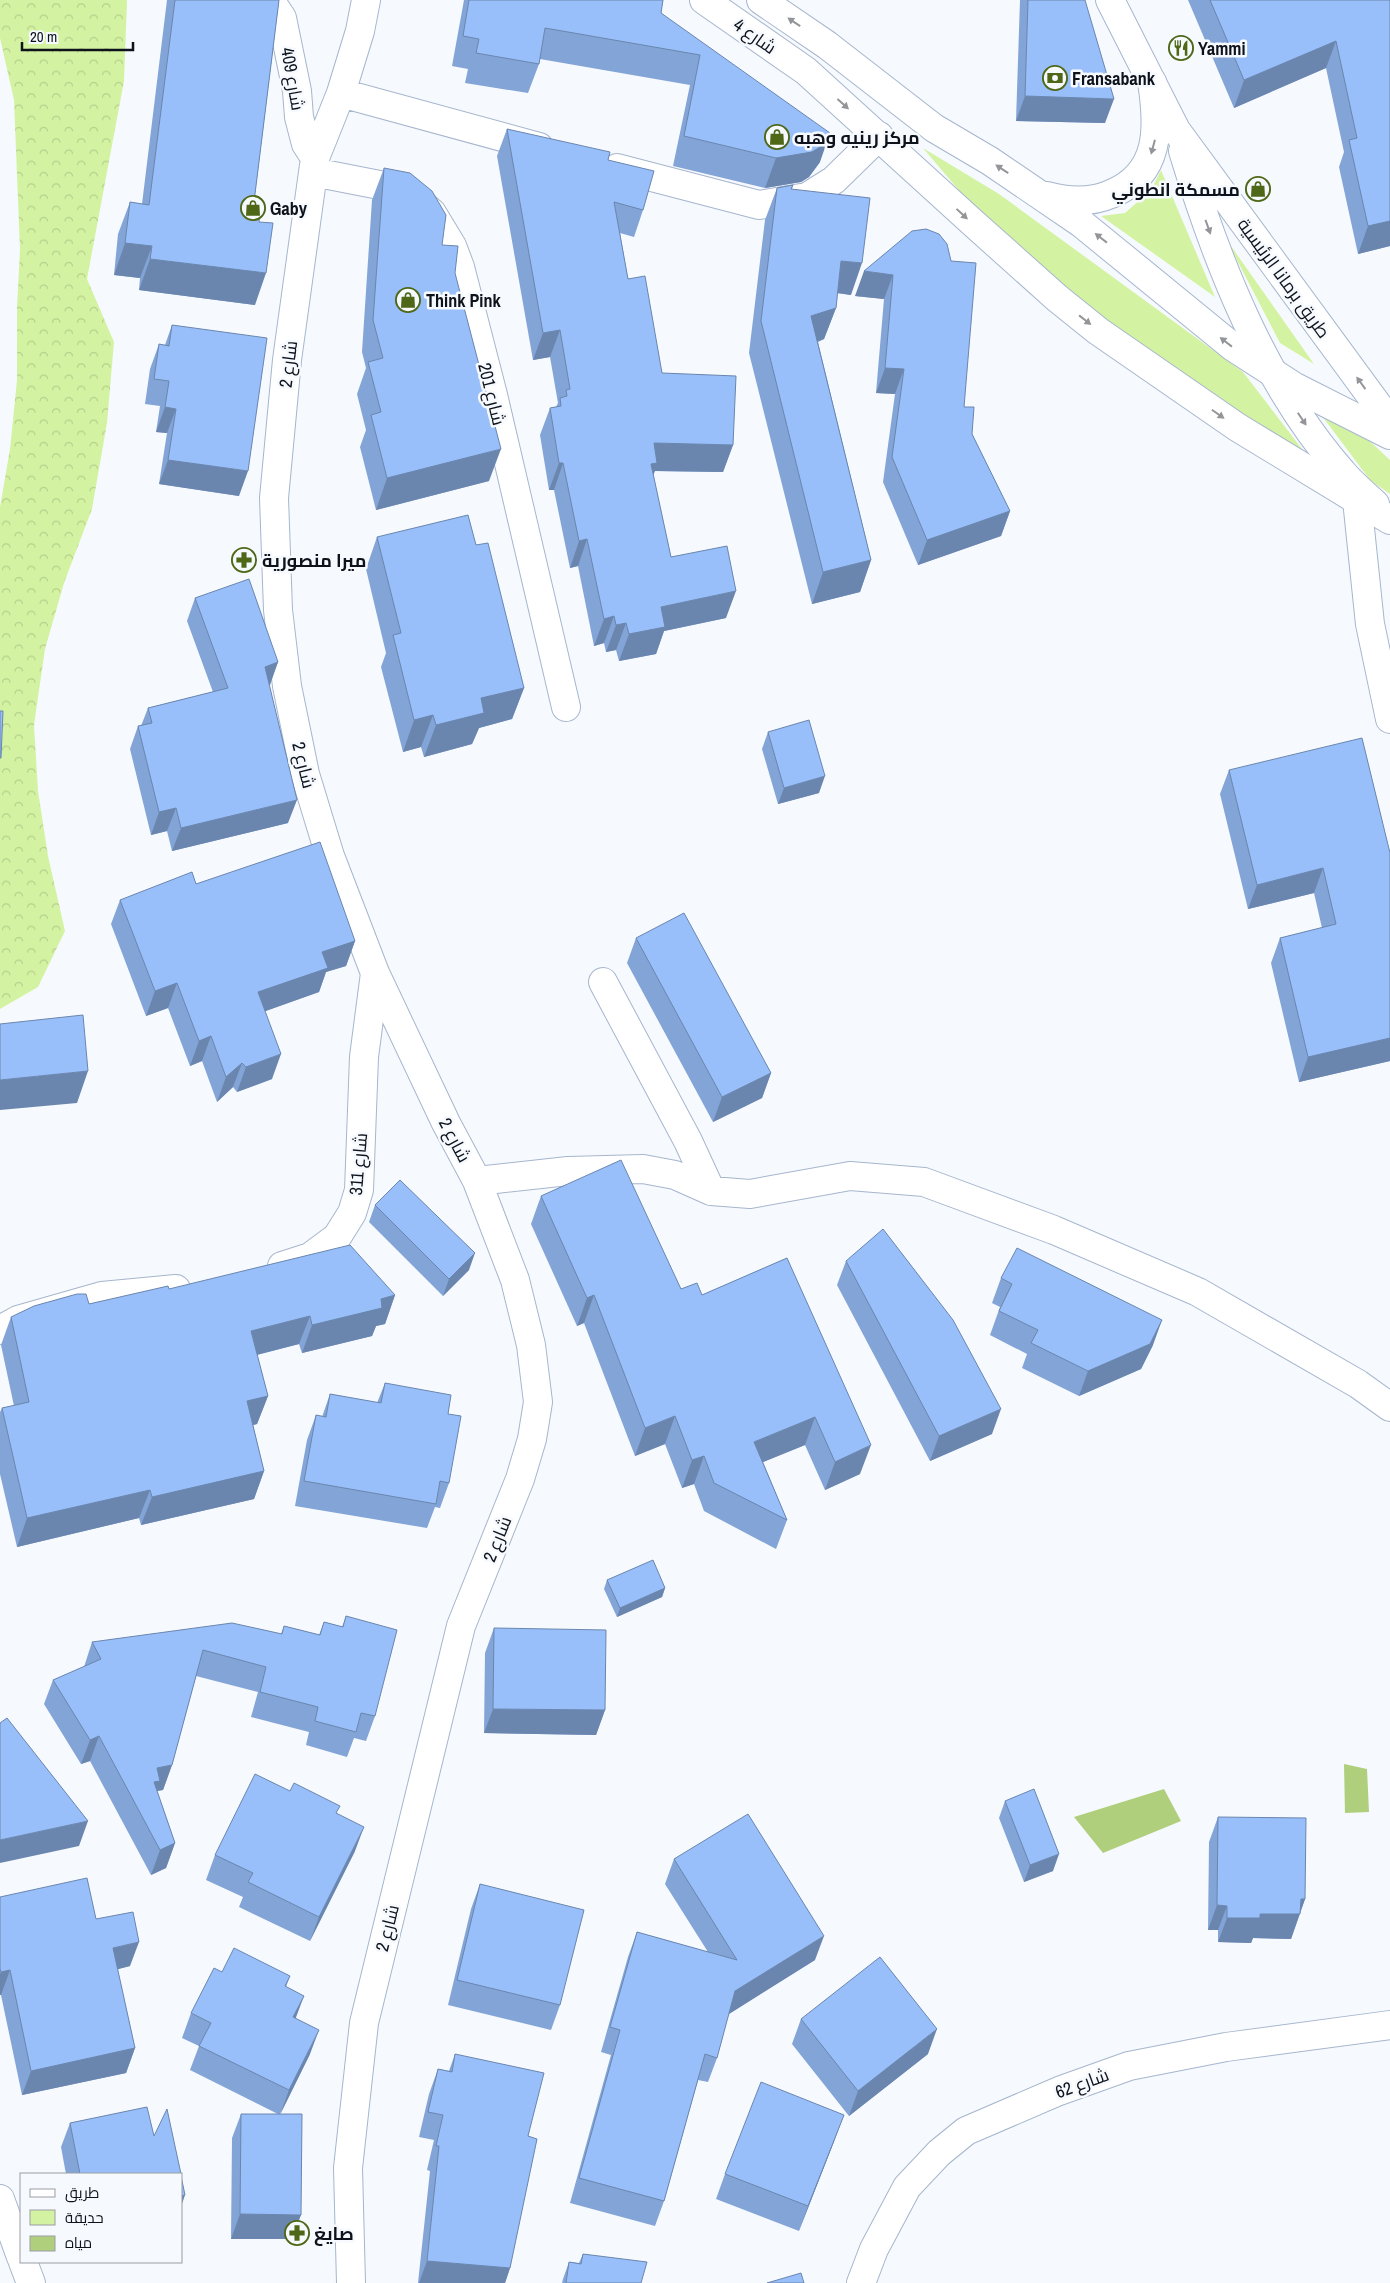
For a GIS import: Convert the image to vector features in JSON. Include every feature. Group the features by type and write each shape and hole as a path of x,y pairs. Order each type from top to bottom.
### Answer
{"street":[{"name":"شارع 409","path":"270,0 282,18 297,91 299,117 314,165"},
{"name":"شارع 2","path":"351,2283 348,2168 364,2023 461,1626 520,1479 532,1439 538,1402 531,1345 515,1280 477,1181 446,1123 375,973 330,856 305,774 287,686 278,610 274,498 288,360 314,165 360,31 366,0"},
{"name":"شارع 4","path":"704,0 806,71 1057,298 1098,331 1237,427 1390,519"},
{"name":"شارع 4","path":"761,0 827,44 934,128 1043,195"},
{"name":"طريق برمانا الرئيسية","path":"1110,0 1176,130 1390,422"},
{"path":"1043,195 1062,200 1087,201 1104,198 1130,185 1144,170 1155,141 1156,107 1152,82"},
{"path":"340,93 560,153"},
{"path":"1176,130 1215,247 1273,374 1303,423 1342,473 1390,519"},
{"path":"589,160 760,205 806,197 834,180 879,136"},
{"name":"شارع 201","path":"314,165 406,190 432,213 452,246 460,267 491,386 566,707"},
{"path":"1043,195 1111,246 1206,327 1273,374 1390,434"},
{"path":"1357,500 1370,624 1390,719"},
{"name":"شارع 311","path":"259,1272 310,1258 337,1237 352,1213 359,1190 364,1057 375,973"},
{"path":"602,982 688,1141 711,1191"},
{"path":"477,1181 568,1171 643,1169 675,1175 711,1191 750,1194 850,1176 924,1182 1054,1230 1198,1292 1358,1384 1390,1406"},
{"path":"0,1330 18,1320 102,1296 185,1288 204,1284"},
{"name":"شارع 62","path":"861,2283 874,2249 906,2187 939,2153 966,2131 1058,2091 1129,2066 1226,2046 1390,2025"},
{"path":"0,2199 20,2255"},
{"path":"23,2263 30,2283"}],"green space":[{"path":"0,0 127,0 124,81 87,279 114,342 107,423 92,509 64,583 45,649 34,725 38,791 48,856 65,931 38,987 0,1009 0,507 10,449 17,380 17,307 20,250 14,100 0,38"},
{"path":"923,148 999,194 1243,372 1322,475 1212,410 1001,240"},
{"path":"1161,170 1215,297 1101,216 1125,213 1151,190"},
{"path":"1226,239 1314,364 1280,343"},
{"path":"1319,412 1347,420 1390,460 1390,494 1370,480"}],"water":[{"path":"1344,1764 1367,1769 1369,1812 1345,1813"},
{"path":"1164,1789 1181,1821 1103,1853 1074,1817"}],"building":[{"path":"175,0 279,0 253,210 260,211 259,222 273,223 266,273 150,259 152,246 125,243 130,202 149,205"},
{"path":"469,0 663,0 661,13 830,133 820,147 812,152 776,158 684,136 700,55 545,28 539,64 476,53 479,39 463,36"},
{"path":"1028,0 1085,0 1114,99 1025,96"},
{"path":"1210,0 1390,0 1390,221 1368,226 1349,140 1357,138 1336,41 1244,80"},
{"path":"507,129 610,152 608,160 654,171 643,210 614,202 628,279 645,276 662,373 736,376 733,445 654,443 657,463 651,464 671,557 727,546 736,591 661,607 665,627 629,634 626,623 616,625 614,616 604,619 587,539 579,541 563,463 559,463 550,408 561,406 560,398 567,396 566,390 570,389 560,330 543,333"},
{"path":"384,168 410,173 432,191 446,215 442,245 458,246 455,273 501,449 387,478 371,415 381,412 368,362 383,358 373,320"},
{"path":"793,185 791,189 870,198 862,263 841,261 836,308 811,316 871,560 823,572 761,321 777,188"},
{"path":"926,229 939,234 947,244 951,261 976,263 964,407 974,407 972,434 1010,511 927,540 892,457 904,369 885,368 893,275 864,271 912,231"},
{"path":"172,325 267,338 248,471 168,460 176,409 165,407 169,381 154,379 159,344 169,346"},
{"path":"468,515 476,545 488,543 524,688 481,698 484,713 436,725 433,715 414,720 393,635 401,633 377,537"},
{"path":"249,579 278,662 265,667 297,800 181,828 176,808 159,812 138,726 152,723 148,708 228,688 195,598"},
{"path":"0,711 3,711 1,758 0,758"},
{"path":"809,720 825,776 784,788 768,732"},
{"path":"1362,738 1390,853 1390,1038 1308,1057 1280,938 1336,924 1323,868 1257,885 1229,770"},
{"path":"320,842 355,941 322,952 328,968 258,992 281,1054 246,1067 242,1063 226,1077 211,1036 199,1041 177,983 155,991 120,900 192,872 196,884"},
{"path":"684,913 771,1073 722,1097 636,938"},
{"path":"83,1015 88,1071 0,1080 0,1024"},
{"path":"621,1160 681,1289 697,1283 702,1295 787,1258 871,1445 835,1462 815,1417 754,1442 787,1520 714,1483 704,1456 692,1460 675,1416 645,1428 594,1295 587,1298 541,1196"},
{"path":"400,1180 475,1253 449,1279 375,1205"},
{"path":"883,1229 953,1320 1001,1409 939,1436 846,1261"},
{"path":"350,1245 395,1295 381,1299 382,1308 312,1325 310,1316 251,1331 268,1396 247,1401 264,1471 152,1497 150,1490 27,1518 2,1408 29,1402 11,1317 34,1306 77,1294 86,1294 89,1304 168,1286 169,1289"},
{"path":"1017,1248 1162,1320 1150,1344 1088,1371 1031,1343 1038,1330 999,1311 1012,1284 1001,1278"},
{"path":"385,1383 451,1395 448,1414 461,1416 449,1483 440,1481 436,1504 304,1481 316,1415 326,1417 330,1394 381,1403"},
{"path":"653,1560 665,1588 620,1608 607,1580"},
{"path":"346,1616 397,1630 375,1716 361,1713 356,1732 315,1721 318,1707 260,1692 266,1667 203,1650 172,1765 157,1768 160,1781 154,1782 175,1843 160,1850 99,1736 90,1740 53,1680 101,1659 92,1642 232,1623 282,1634 284,1626 320,1635 324,1622 343,1627"},
{"path":"494,1628 606,1630 605,1710 493,1709"},
{"path":"7,1718 88,1821 0,1840 0,1723"},
{"path":"255,1774 290,1791 294,1783 340,1806 336,1813 364,1827 319,1917 248,1882 253,1873 215,1855"},
{"path":"1034,1789 1059,1854 1030,1865 1005,1801"},
{"path":"748,1814 824,1936 735,1991 717,2058 705,2054 664,2201 579,2178 620,2030 610,2027 637,1932 737,1960 674,1859"},
{"path":"1218,1817 1306,1818 1305,1899 1301,1899 1300,1914 1260,1914 1260,1918 1227,1918 1227,1906 1217,1905"},
{"path":"87,1878 96,1919 133,1912 139,1942 113,1948 135,2048 31,2071 10,1970 1,1972 0,1969 0,1897"},
{"path":"480,1884 584,1910 560,2005 457,1980"},
{"path":"234,1948 290,1976 285,1986 304,1996 293,2017 319,2030 289,2090 199,2046 211,2023 191,2013 214,1968 222,1972"},
{"path":"880,1957 937,2029 858,2091 801,2019"},
{"path":"455,2054 544,2073 528,2136 537,2139 510,2268 427,2261 439,2146 436,2146 443,2115 428,2112 438,2069 452,2072"},
{"path":"761,2082 844,2115 808,2206 725,2174"},
{"path":"147,2107 154,2136 167,2109 181,2173 80,2173 70,2123"},
{"path":"241,2114 302,2114 301,2215 240,2214"},
{"path":"182,2181 185,2195 182,2196"},
{"path":"583,2254 647,2262 641,2283 566,2283 569,2262 581,2264"},
{"path":"801,2273 804,2283 767,2283"}],"place":[{"name":"Yammi","path":"1181,48"},
{"name":"Fransabank","path":"1055,78"},
{"name":"مركز رينيه وهبه","path":"777,137"},
{"name":"مسمكة انطوني","path":"1258,189"},
{"name":"Gaby","path":"253,208"},
{"name":"Think Pink","path":"408,300"},
{"name":"ميرا منصورية","path":"244,560"},
{"name":"صايغ","path":"297,2233"}]}
